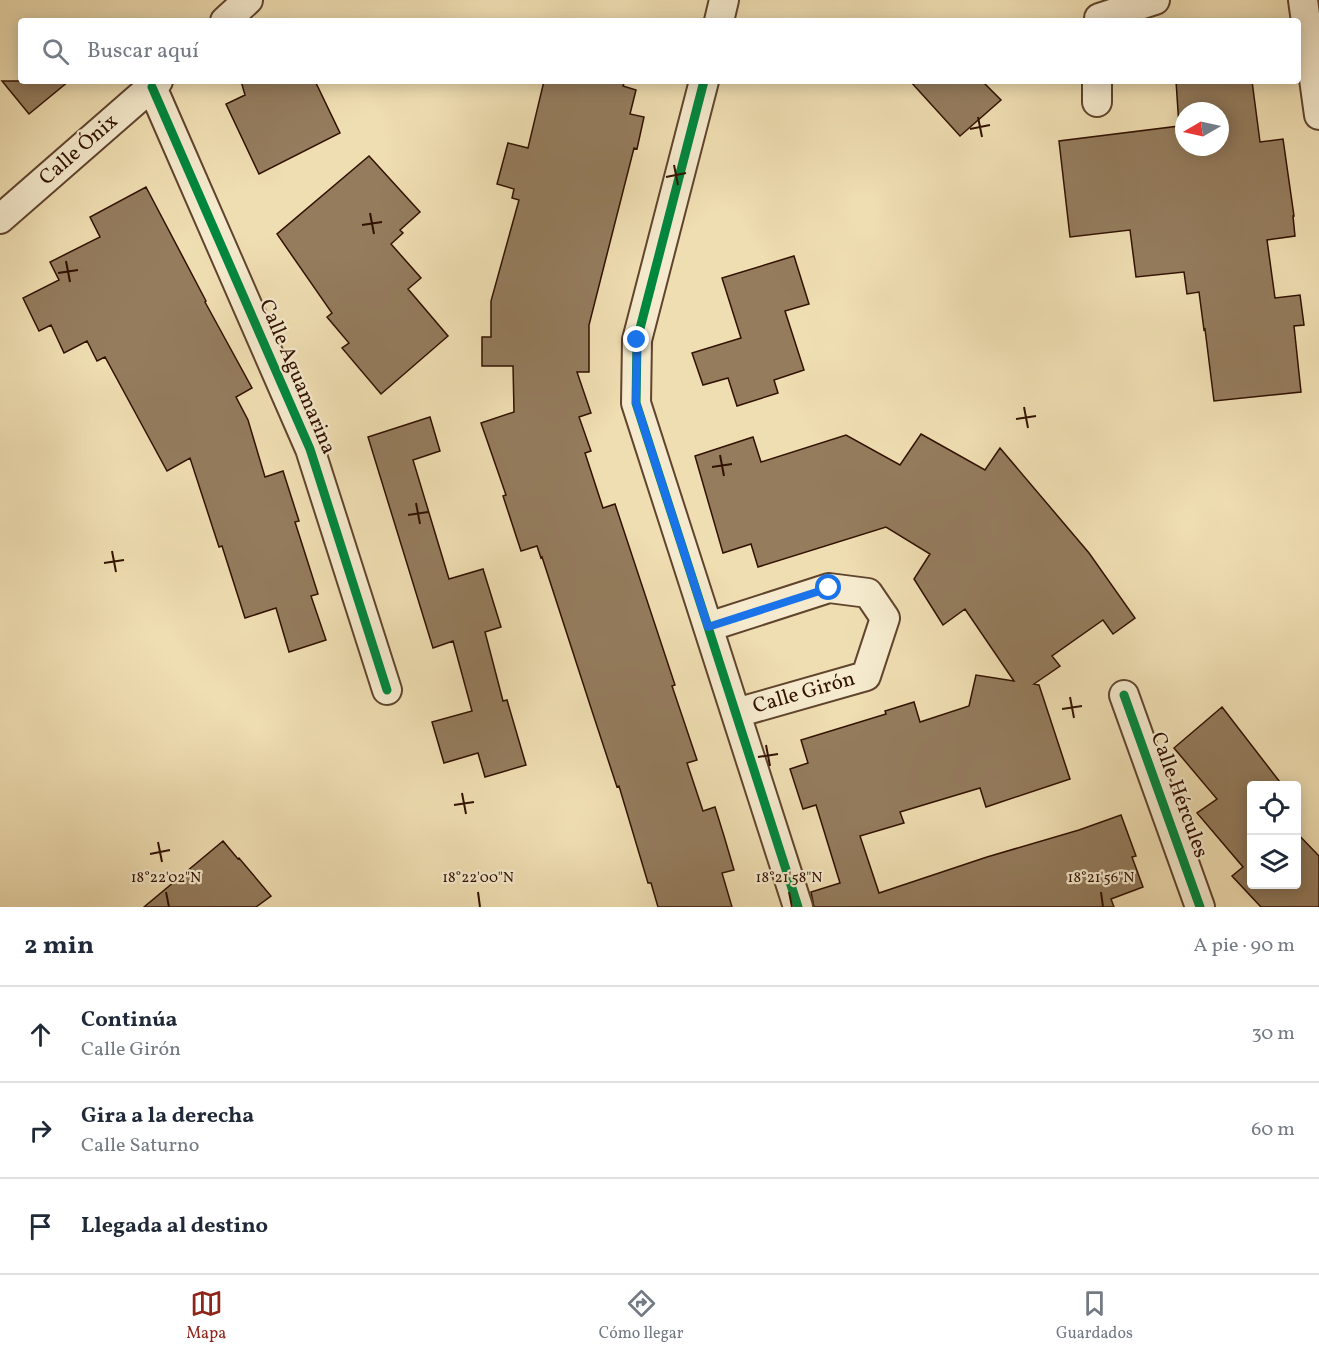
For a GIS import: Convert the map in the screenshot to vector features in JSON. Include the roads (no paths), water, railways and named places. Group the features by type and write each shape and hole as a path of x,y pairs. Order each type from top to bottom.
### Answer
{"street":[{"path":"228,18 248,0"},
{"path":"720,18 724,0"},
{"path":"1099,18 1155,0"},
{"path":"1303,0 1319,116"},
{"name":"Calle Ónix","path":"0,219 155,84"},
{"name":"Calle Aguamarina","path":"155,84 310,449 387,690"},
{"path":"703,84 637,340 636,403 798,907"},
{"name":"Calle Girón","path":"708,627 829,588 868,593 885,618 866,676 736,713"},
{"name":"Calle Hércules","path":"1124,695 1200,907"}]}
